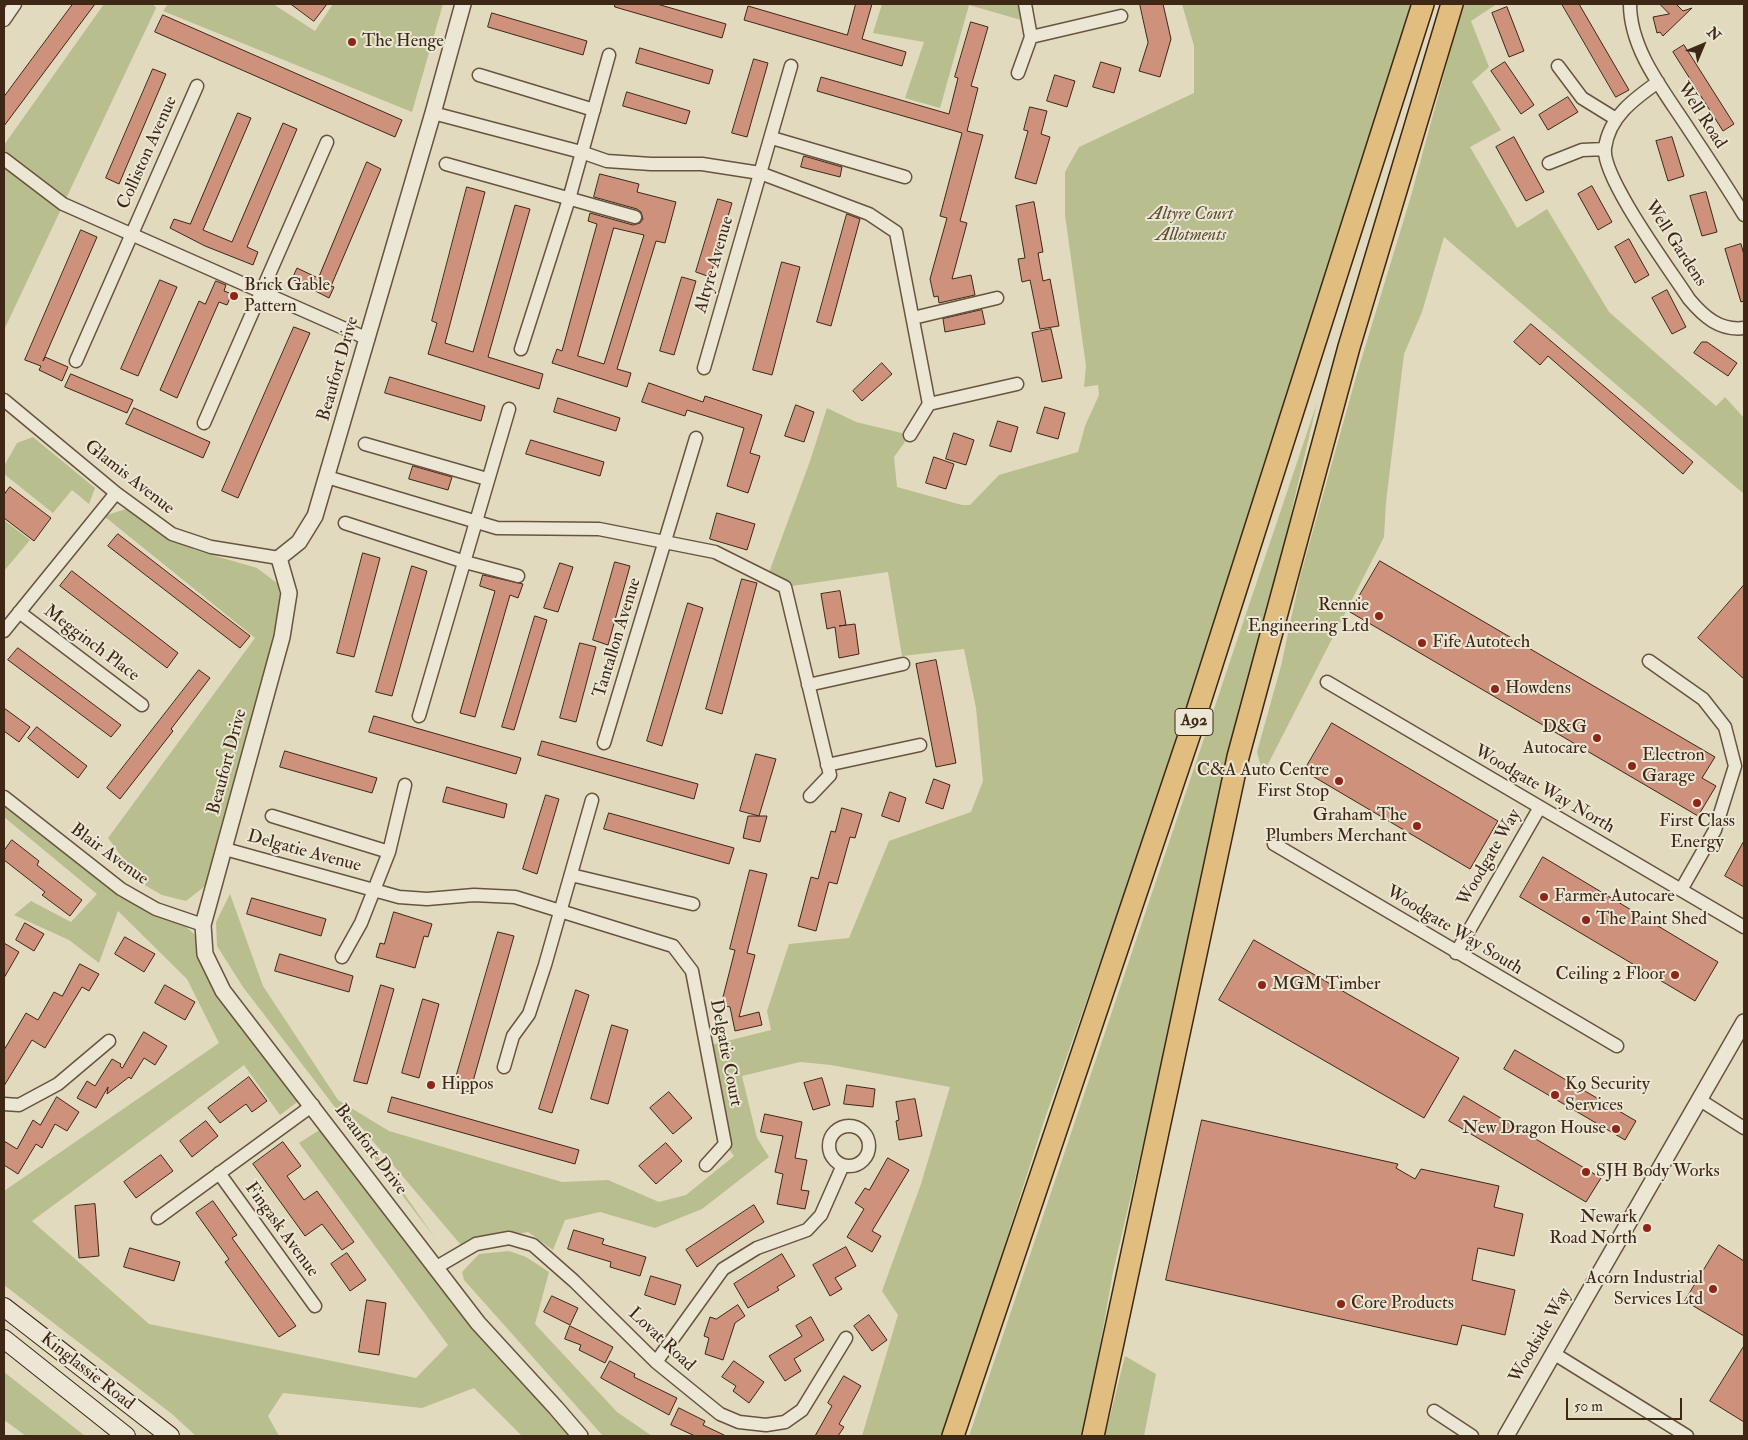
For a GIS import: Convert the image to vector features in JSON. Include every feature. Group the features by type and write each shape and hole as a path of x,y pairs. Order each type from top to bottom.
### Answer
{"highway":[{"name":"A92","path":"953,1436 1189,736 1423,4"},
{"path":"1093,1436 1238,758 1346,357 1452,4"}],"main road":[{"name":"Kinglassie Road","path":"4,1307 170,1436"},
{"name":"Kinglassie Road","path":"4,1339 126,1436"}],"street":[{"path":"4,20 16,4"},
{"name":"Beaufort Drive","path":"463,4 368,339 315,516 299,542 279,558 289,593 282,637 203,925 205,954 223,991 313,1105 435,1268 478,1323 580,1436"},
{"path":"1018,73 1031,37 1025,4"},
{"name":"Well Road","path":"1630,4 1634,33 1658,82 1740,197 1744,215"},
{"path":"1031,37 1121,16"},
{"path":"521,349 569,199 609,55"},
{"name":"Altyre Avenue","path":"704,368 760,173 772,138 791,66"},
{"path":"1558,66 1582,98 1616,118"},
{"path":"479,75 594,110"},
{"path":"1549,163 1582,150 1604,149 1616,118 1636,97 1658,82"},
{"name":"Colliston Avenue","path":"76,361 197,86"},
{"path":"433,113 581,152 607,161 651,164 702,164 760,173 869,214 896,232 929,404 910,435"},
{"path":"772,138 905,177"},
{"path":"204,423 327,142"},
{"name":"Well Gardens","path":"1604,149 1606,165 1613,180 1689,299 1701,313 1713,322 1728,328 1744,328"},
{"name":"Colliston Avenue","path":"4,159 63,204 368,339"},
{"path":"446,164 635,216"},
{"path":"913,318 996,298"},
{"path":"929,404 1017,384"},
{"name":"Glamis Avenue","path":"4,400 116,493 172,534 211,547 279,558"},
{"path":"419,716 509,409"},
{"name":"Tantallon Avenue","path":"604,743 696,438"},
{"path":"365,444 487,479"},
{"path":"327,477 497,528 598,529 715,552 785,587 830,775 810,796"},
{"name":"Megginch Place","path":"4,631 116,493"},
{"path":"345,523 465,562 518,576"},
{"name":"Megginch Place","path":"20,612 142,705"},
{"path":"1649,661 1703,699 1725,727 1735,766 1715,830 1681,890"},
{"path":"808,684 903,664"},
{"name":"Woodgate Way North","path":"1327,682 1744,927"},
{"path":"827,765 920,745"},
{"name":"Delgatie Avenue","path":"342,957 361,923 388,852 405,785"},
{"name":"Blair Avenue","path":"4,797 121,889 156,909 203,925"},
{"path":"504,1067 513,1036 529,1014 592,800"},
{"name":"Woodgate Way","path":"1456,953 1540,808"},
{"name":"Delgatie Avenue","path":"272,816 388,852"},
{"name":"Woodgate Way South","path":"1274,844 1456,953 1617,1046"},
{"name":"Delgatie Avenue","path":"225,849 399,897 427,899 474,895 515,897 673,946"},
{"path":"571,875 693,904"},
{"name":"Delgatie Court","path":"673,946 692,971 725,1144 706,1165"},
{"name":"Woodside Way","path":"1506,1436 1744,1022"},
{"path":"4,1104 19,1105 58,1084 109,1041"},
{"path":"1700,1100 1744,1128"},
{"name":"Fingask Avenue","path":"158,1218 313,1105"},
{"path":"656,1362 723,1269 757,1248 806,1230 821,1215 843,1165"},
{"name":"Fingask Avenue","path":"219,1173 315,1306"},
{"name":"Lovat Road","path":"435,1268 476,1244 509,1238 532,1244 568,1275 656,1362 720,1414 739,1422 766,1425 784,1422 802,1410 846,1338"},
{"path":"1553,1353 1687,1436"},
{"path":"1434,1411 1472,1436"}],"green space":[{"path":"104,4 153,4 156,8 4,330 4,145"},
{"path":"168,4 273,4 315,31 333,4 443,4 412,112 163,11"},
{"path":"882,4 1025,4 1028,22 969,5 940,108 905,98 924,42 873,33"},
{"name":"Altyre Court Allotments","path":"1182,4 1416,4 1260,491 1116,917 1044,1121 944,1436 862,1436 898,1315 882,1291 921,1184 950,1087 831,1065 800,1062 742,1076 757,1138 769,1157 702,1209 655,1228 600,1212 565,1220 553,1250 528,1232 481,1241 466,1251 343,1106 435,1238 243,987 217,946 216,922 230,894 263,986 338,1100 389,1131 562,1182 608,1180 659,1202 686,1195 734,1156 725,1144 707,1046 771,1030 767,1011 789,944 849,938 889,841 971,812 983,781 976,708 964,649 902,656 888,572 785,587 767,578 810,461 827,408 856,422 910,435 894,457 897,487 962,505 970,505 999,475 1078,452 1085,426 1099,395 1098,385 1084,387 1086,366 1065,215 1065,172 1079,147 1194,93 1194,46"},
{"path":"1463,4 1497,4 1471,21 1489,67 1472,82 1501,130 1470,147 1517,228 1547,209 1609,312 1716,406 1725,397 1744,418 1744,494 1444,237 1422,312 1404,354 1386,502 1384,537 1263,774 1257,752 1281,666 1300,577 1356,377 1411,196"},
{"path":"1317,403 1113,1272 1084,1436 969,1436"},
{"path":"33,437 95,488 89,504 72,490 53,513 4,474 4,466 17,443"},
{"path":"126,509 160,532 195,550 257,568 277,583 281,600 261,691 245,740 205,886 186,901 162,895 141,883 108,838 255,638 104,516"},
{"path":"4,520 30,540 4,571"},
{"path":"4,806 120,897 182,923 194,934 212,984 300,1100 280,1115 244,1065 32,1221 149,1324 416,1378 448,1345 299,1143 321,1129 461,1313 569,1436 522,1436 474,1388 422,1408 283,1393 268,1416 279,1436 196,1436 172,1414 4,1285 4,1191 219,1043 187,979 118,911 99,963 69,940 14,915 31,901 71,922 97,894 4,817"},
{"path":"509,1251 526,1257 549,1272 535,1324 617,1412 652,1436 603,1436 464,1280 462,1272 479,1254"},
{"path":"1125,1356 1156,1374 1144,1436 1105,1436"},
{"path":"4,1372 85,1436 26,1436 4,1420"}],"building":[{"path":"73,4 95,4 4,126 4,97"},
{"path":"291,4 327,4 314,21"},
{"path":"615,4 657,4 726,24 722,38 615,7"},
{"path":"856,4 872,4 862,39 906,52 902,66 744,20 748,6 847,35"},
{"path":"1140,4 1163,4 1171,39 1160,77 1139,71 1148,43"},
{"path":"1562,4 1579,4 1629,90 1616,97"},
{"path":"1660,4 1676,4 1683,11 1692,8 1663,36 1660,32 1657,33 1653,17 1669,14"},
{"path":"1507,7 1524,51 1509,57 1492,13"},
{"path":"492,13 587,41 583,55 488,27"},
{"path":"163,15 402,120 395,137 155,32"},
{"path":"971,22 988,27 971,86 978,88 967,131 983,135 960,221 967,223 952,279 971,275 975,295 939,303 938,296 934,297 930,279 947,218 940,216 962,133 817,91 821,77 949,114 958,78 955,77"},
{"path":"1684,45 1734,124 1723,131 1673,52"},
{"path":"640,48 713,70 709,84 636,63"},
{"path":"754,59 768,63 747,137 732,133"},
{"path":"1101,62 1121,68 1114,93 1093,87"},
{"path":"1505,62 1534,105 1521,114 1491,71"},
{"path":"153,69 166,74 119,184 106,178"},
{"path":"1055,75 1075,81 1067,107 1047,101"},
{"path":"627,92 690,111 686,124 623,106"},
{"path":"1568,97 1578,112 1548,130 1539,115"},
{"path":"1030,107 1047,111 1041,134 1050,137 1036,184 1015,178 1028,131 1024,130"},
{"path":"238,113 251,118 203,230 232,242 283,123 297,129 247,247 258,252 253,265 205,246 170,228 174,219 190,224"},
{"path":"1514,137 1544,192 1526,201 1496,147"},
{"path":"1672,137 1684,176 1668,181 1656,141"},
{"path":"804,156 842,167 840,177 801,167"},
{"path":"367,162 381,169 331,286 334,287 329,298 292,279 297,268 318,278"},
{"path":"600,174 639,184 637,192 676,202 665,243 656,241 617,369 631,373 627,387 552,363 557,349 562,351 597,224 588,221 590,213 633,225 640,223 643,219 641,212 637,209 594,197","holes":["614,228 644,235 604,364 578,356"]},
{"path":"1592,186 1612,222 1598,230 1578,194"},
{"path":"467,187 485,192 445,343 473,352 515,205 530,209 488,357 543,374 539,389 428,354 437,323 432,321"},
{"path":"1706,192 1717,232 1702,236 1690,196"},
{"path":"718,199 732,203 710,277 696,272"},
{"path":"1034,202 1043,252 1038,253 1043,281 1050,279 1059,326 1040,329 1030,280 1022,282 1018,259 1025,258 1016,206"},
{"path":"847,214 860,219 831,326 817,322"},
{"path":"81,230 97,237 43,361 45,357 68,367 62,381 39,370 41,366 25,360"},
{"path":"1629,239 1649,275 1635,283 1615,247"},
{"path":"1741,244 1744,255 1744,301 1741,302 1725,249"},
{"path":"782,262 800,267 772,375 753,370"},
{"path":"682,277 696,281 674,355 660,351"},
{"path":"160,280 177,287 138,376 121,369"},
{"path":"216,281 226,285 224,291 232,294 227,305 219,302 177,398 160,390 199,301 205,304"},
{"path":"1667,290 1686,327 1672,334 1652,298"},
{"path":"982,310 985,324 945,332 943,319"},
{"path":"1531,324 1693,462 1683,474 1548,356 1540,365 1514,342"},
{"path":"294,327 310,333 238,498 222,491"},
{"path":"1051,329 1062,378 1042,382 1032,333"},
{"path":"1702,342 1707,342 1737,363 1728,376 1694,353"},
{"path":"882,363 892,374 862,401 853,391"},
{"path":"71,374 133,400 127,413 65,387"},
{"path":"390,377 485,406 481,421 385,393"},
{"path":"649,383 703,402 705,396 762,415 750,453 760,456 748,493 727,486 744,428 687,410 685,416 642,402"},
{"path":"558,398 620,418 616,431 554,412"},
{"path":"796,405 814,412 804,442 785,436"},
{"path":"1045,407 1065,413 1058,439 1037,433"},
{"path":"134,408 210,442 203,458 126,424"},
{"path":"998,421 1018,427 1011,452 990,446"},
{"path":"954,433 974,440 966,465 946,459"},
{"path":"531,440 604,462 600,476 526,454"},
{"path":"934,457 954,464 946,489 926,483"},
{"path":"413,466 452,477 448,490 409,479"},
{"path":"10,487 51,518 34,541 4,518 4,495"},
{"path":"717,513 755,524 747,550 710,539"},
{"path":"118,534 250,636 240,648 108,546"},
{"path":"363,553 380,558 354,657 337,653"},
{"path":"1380,561 1715,757 1702,778 1716,786 1698,816 1350,612"},
{"path":"615,562 630,566 608,645 593,640"},
{"path":"560,563 573,567 558,612 544,608"},
{"path":"412,566 427,571 392,696 376,692"},
{"path":"72,571 178,653 167,668 60,586"},
{"path":"483,575 523,584 518,598 510,595 475,717 460,713 495,591 480,586"},
{"path":"742,579 757,583 722,714 706,709"},
{"path":"1744,585 1744,679 1698,638"},
{"path":"840,591 846,625 839,626 855,624 859,654 839,658 835,627 827,629 821,594"},
{"path":"688,603 703,608 662,746 647,741"},
{"path":"535,616 547,620 514,730 502,727"},
{"path":"580,643 596,647 576,722 560,718"},
{"path":"18,648 121,725 111,737 8,660"},
{"path":"936,660 956,763 936,767 916,664"},
{"path":"199,670 210,678 171,729 173,731 120,799 107,788"},
{"path":"4,708 30,727 19,742 4,731"},
{"path":"374,716 521,758 516,774 369,732"},
{"path":"1332,723 1498,821 1470,869 1304,771"},
{"path":"37,727 87,766 78,778 28,738"},
{"path":"542,741 698,784 694,799 538,755"},
{"path":"285,751 377,778 372,793 280,767"},
{"path":"756,754 776,759 759,816 740,811"},
{"path":"934,779 950,785 943,809 926,803"},
{"path":"447,787 507,804 504,818 443,802"},
{"path":"890,792 906,798 899,822 882,816"},
{"path":"546,795 559,799 537,874 523,869"},
{"path":"842,808 862,814 855,838 850,837 837,884 829,882 816,931 798,926 811,877 818,879 831,831 835,832"},
{"path":"609,813 734,848 729,864 604,829"},
{"path":"748,816 767,816 760,842 743,838"},
{"path":"12,840 39,861 37,865 82,900 70,916 42,895 45,892 4,860 4,851"},
{"path":"1744,841 1744,887 1725,876"},
{"path":"1543,857 1718,962 1695,1001 1520,897"},
{"path":"750,870 767,874 747,953 755,955 739,1017 759,1012 762,1025 735,1031 730,1007 721,1005 735,950 730,949"},
{"path":"252,898 326,919 321,936 247,914"},
{"path":"394,912 432,924 428,937 424,936 415,968 376,957 380,943 384,944"},
{"path":"25,923 44,934 34,951 16,940"},
{"path":"498,932 514,936 470,1092 453,1088"},
{"path":"125,937 155,954 144,972 115,954"},
{"path":"1254,940 1459,1058 1424,1118 1219,1000"},
{"path":"4,943 19,952 4,978"},
{"path":"280,954 353,976 349,992 275,971"},
{"path":"80,964 99,974 89,991 82,987 45,1048 32,1040 4,1086 4,1050 26,1013 38,1020 54,992 62,996"},
{"path":"165,985 195,1002 185,1020 155,1003"},
{"path":"381,985 394,989 367,1084 354,1081"},
{"path":"576,990 589,995 552,1113 539,1109"},
{"path":"423,999 439,1004 419,1078 402,1073"},
{"path":"612,1025 628,1030 608,1104 591,1099"},
{"path":"144,1032 167,1046 155,1065 144,1058 131,1079 129,1077 107,1094 108,1087 96,1108 77,1098 87,1081 95,1086 112,1059 121,1064 122,1068"},
{"path":"1515,1050 1636,1121 1625,1140 1504,1069"},
{"path":"249,1077 267,1101 252,1112 246,1104 220,1123 208,1108"},
{"path":"822,1078 830,1105 813,1110 804,1083"},
{"path":"847,1085 875,1089 873,1107 844,1104"},
{"path":"669,1092 692,1118 673,1134 650,1108"},
{"path":"1464,1096 1601,1178 1586,1202 1449,1121"},
{"path":"57,1097 79,1112 67,1131 55,1124 42,1148 36,1144 18,1174 4,1165 4,1141 17,1149 33,1120 40,1125"},
{"path":"392,1097 579,1150 575,1164 388,1112"},
{"path":"915,1099 922,1136 899,1140 896,1121 899,1120 896,1102"},
{"path":"765,1114 802,1122 795,1158 807,1160 801,1190 809,1191 805,1209 777,1204 783,1174 775,1172 783,1136 761,1132"},
{"path":"1202,1120 1398,1164 1396,1168 1415,1179 1421,1169 1499,1186 1494,1207 1523,1214 1514,1256 1478,1248 1472,1280 1515,1290 1505,1335 1462,1325 1457,1345 1166,1280"},
{"path":"206,1121 218,1136 192,1157 180,1141"},
{"path":"283,1142 301,1166 287,1176 304,1200 317,1191 354,1242 342,1250 322,1224 305,1236 253,1164"},
{"path":"666,1143 682,1161 656,1184 639,1166"},
{"path":"161,1155 173,1171 136,1198 124,1182"},
{"path":"888,1158 909,1170 872,1231 881,1236 872,1252 847,1237 864,1209 855,1203 865,1188 869,1190"},
{"path":"213,1201 237,1235 232,1238 296,1326 279,1337 225,1262 229,1259 196,1213"},
{"path":"95,1204 99,1256 79,1258 75,1206"},
{"path":"754,1205 764,1222 697,1267 686,1250"},
{"path":"574,1230 604,1239 602,1244 646,1257 640,1276 610,1267 611,1262 568,1249"},
{"path":"1719,1245 1744,1261 1744,1336 1685,1301"},
{"path":"846,1247 856,1266 835,1278 842,1289 830,1296 813,1265"},
{"path":"130,1248 180,1262 174,1281 124,1267"},
{"path":"347,1253 366,1280 350,1291 331,1264"},
{"path":"782,1254 795,1276 777,1287 779,1290 748,1308 734,1284"},
{"path":"651,1276 681,1285 675,1305 645,1295"},
{"path":"552,1296 578,1308 570,1325 544,1312"},
{"path":"367,1300 386,1303 379,1355 359,1352"},
{"path":"738,1305 745,1316 735,1323 723,1360 705,1354 709,1338 704,1336 710,1317 716,1319"},
{"path":"869,1315 887,1340 872,1351 854,1326"},
{"path":"811,1317 824,1340 794,1359 801,1371 785,1381 769,1356 802,1336 796,1326"},
{"path":"570,1326 613,1347 605,1363 579,1350 581,1345 565,1339"},
{"path":"1744,1346 1744,1422 1710,1401"},
{"path":"610,1361 635,1374 634,1377 677,1398 669,1415 601,1378"},
{"path":"734,1361 764,1382 749,1403 733,1391 736,1386 722,1377"},
{"path":"844,1376 861,1386 839,1424 844,1427 838,1436 815,1436 832,1406 828,1403"},
{"path":"679,1408 705,1421 703,1425 726,1436 695,1436 671,1425"}],"place":[{"name":"The Henge","path":"352,42"},
{"name":"Brick Gable Pattern","path":"234,296"},
{"name":"Rennie Engineering Ltd","path":"1379,616"},
{"name":"Fife Autotech","path":"1422,643"},
{"name":"Howdens","path":"1495,689"},
{"name":"D&G Autocare","path":"1597,738"},
{"name":"Electron Garage","path":"1632,766"},
{"name":"C&A Auto Centre First Stop","path":"1339,781"},
{"name":"First Class Energy","path":"1697,803"},
{"name":"Graham The Plumbers Merchant","path":"1417,826"},
{"name":"Farmer Autocare","path":"1544,897"},
{"name":"The Paint Shed","path":"1586,920"},
{"name":"Ceiling 2 Floor","path":"1675,975"},
{"name":"MGM Timber","path":"1262,985"},
{"name":"Hippos","path":"431,1085"},
{"name":"K9 Security Services","path":"1555,1095"},
{"name":"New Dragon House","path":"1616,1129"},
{"name":"SJH Body Works","path":"1586,1172"},
{"name":"Newark Road North","path":"1647,1228"},
{"name":"Acorn Industrial Services Ltd","path":"1713,1289"},
{"name":"Core Products","path":"1341,1304"}]}
